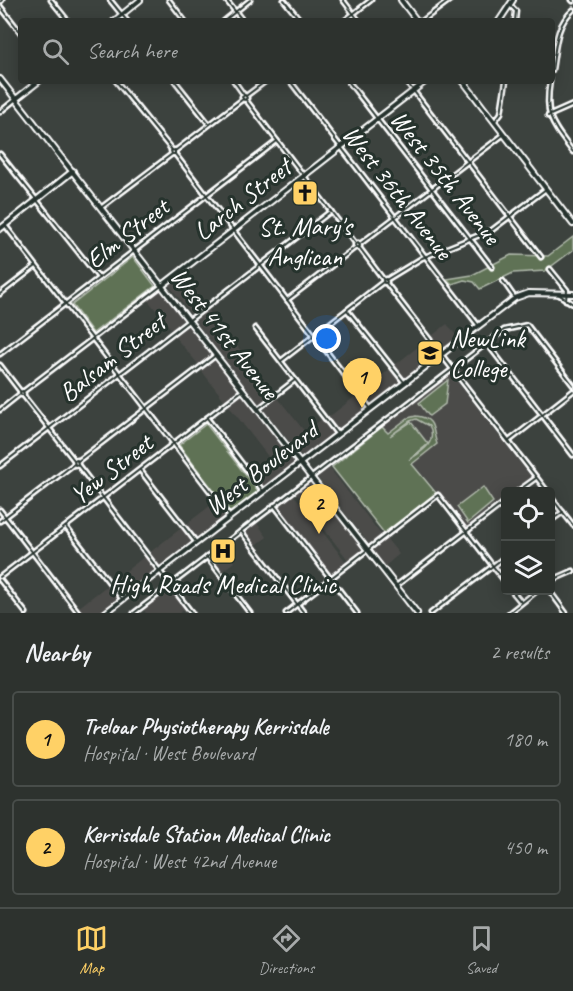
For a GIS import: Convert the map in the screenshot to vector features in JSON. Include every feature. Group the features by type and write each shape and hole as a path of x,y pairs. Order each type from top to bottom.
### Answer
{"main road":[{"path":"118,18 140,0"},
{"path":"401,0 415,18"},
{"path":"501,18 513,0"},
{"name":"West 41st Avenue","path":"0,79 136,250 417,613"},
{"path":"16,99 35,84"},
{"name":"Larch Street","path":"163,285 422,84"},
{"path":"465,84 573,224"},
{"path":"0,229 73,171"},
{"path":"515,298 529,293 573,294"},
{"name":"West Boulevard","path":"105,613 515,298"}],"street":[{"path":"51,0 66,18"},
{"path":"110,0 124,18"},
{"path":"169,0 183,18"},
{"path":"226,0 241,18"},
{"path":"228,18 250,0"},
{"path":"285,0 299,18"},
{"path":"343,0 357,18"},
{"path":"348,18 371,0"},
{"path":"426,18 450,0"},
{"path":"510,5 516,11 515,18"},
{"path":"0,6 18,29"},
{"path":"555,51 562,20 573,10"},
{"path":"118,84 370,408"},
{"path":"177,84 210,124"},
{"path":"236,84 277,141 543,487"},
{"path":"102,207 262,84"},
{"name":"West 36th Avenue","path":"292,84 478,325"},
{"name":"West 35th Avenue","path":"350,84 492,267"},
{"path":"408,84 541,257"},
{"path":"494,121 501,113 506,84"},
{"path":"550,84 548,116 573,152"},
{"path":"0,112 16,99"},
{"path":"548,116 573,105"},
{"path":"287,300 504,134"},
{"name":"Elm Street","path":"0,354 277,141"},
{"path":"0,154 99,278"},
{"path":"281,361 385,281 425,257 492,230 546,189"},
{"name":"Balsam Street","path":"0,466 331,211"},
{"path":"5,225 230,517"},
{"path":"0,294 36,266"},
{"path":"550,268 567,290 566,300"},
{"name":"West 35th Avenue","path":"503,281 515,298"},
{"name":"Larch Street","path":"0,410 163,285"},
{"path":"557,293 573,304"},
{"path":"347,310 404,382"},
{"path":"134,613 504,330 527,325 573,385"},
{"path":"255,328 337,434"},
{"path":"486,342 573,455"},
{"path":"0,521 216,355"},
{"path":"0,365 192,613"},
{"path":"258,409 295,380"},
{"name":"Yew Street","path":"0,578 243,390"},
{"path":"508,441 573,391"},
{"path":"207,418 263,491"},
{"path":"140,470 196,542"},
{"path":"524,487 536,478"},
{"path":"286,613 438,495 501,576"},
{"path":"555,502 573,525"},
{"path":"274,505 357,613"},
{"path":"396,586 501,505"},
{"path":"0,510 79,613"},
{"path":"555,518 563,512"},
{"path":"568,519 572,516"},
{"path":"66,527 123,599"},
{"path":"241,531 304,613"},
{"path":"207,557 250,613"},
{"path":"431,613 501,560"},
{"path":"555,579 573,571"},
{"path":"0,578 26,613"},
{"path":"514,595 521,603"},
{"path":"509,613 532,595"},
{"path":"552,595 567,613"}],"shaded area":[{"path":"180,273 206,305 192,315 168,284"},
{"path":"162,289 185,318 172,330 147,299"},
{"path":"207,308 274,393 261,403 258,403 195,321"},
{"path":"187,324 212,354 199,365 174,336"},
{"path":"447,324 458,338 302,457 264,410 277,397 305,432 322,419 324,421"},
{"path":"214,359 295,462 264,487 252,474 270,459 201,370"},
{"path":"451,374 531,477 518,487 501,487 501,500 467,527 382,427"},
{"path":"328,466 382,536 370,545 317,477"},
{"path":"308,482 312,483 362,549 349,561 295,492"},
{"path":"293,494 346,562 332,575 279,507"},
{"path":"215,502 226,516 100,613 82,613 78,608"},
{"path":"256,522 267,537 255,546 244,532"},
{"path":"386,538 399,554 385,566 372,549"},
{"path":"223,547 234,562 221,572 211,558"},
{"path":"169,589 186,608 180,613 146,613 143,609"}],"green space":[{"path":"573,237 573,250 545,271 513,273 480,289 474,282 464,280 452,284 447,279 472,275 511,255 548,256"},
{"path":"133,257 155,286 93,333 72,305"},
{"path":"448,380 445,404 429,416 419,403"},
{"path":"422,417 432,425 437,444 412,464 436,493 384,533 332,467 382,427 388,433 408,418","holes":["416,419 429,426 430,442 423,450 409,460 428,444 411,422 390,436 410,421"]},
{"path":"206,424 258,491 230,512 179,445"},
{"path":"483,487 493,502 468,523 457,507"}],"place":[{"name":"St. Mary's Anglican","path":"305,193"},
{"name":"NewLink College","path":"430,353"},
{"name":"Treloar Physiotherapy Kerrisdale","path":"362,408"},
{"name":"Kerrisdale Station Medical Clinic","path":"319,534"},
{"name":"High Roads Medical Clinic","path":"223,551"}]}
